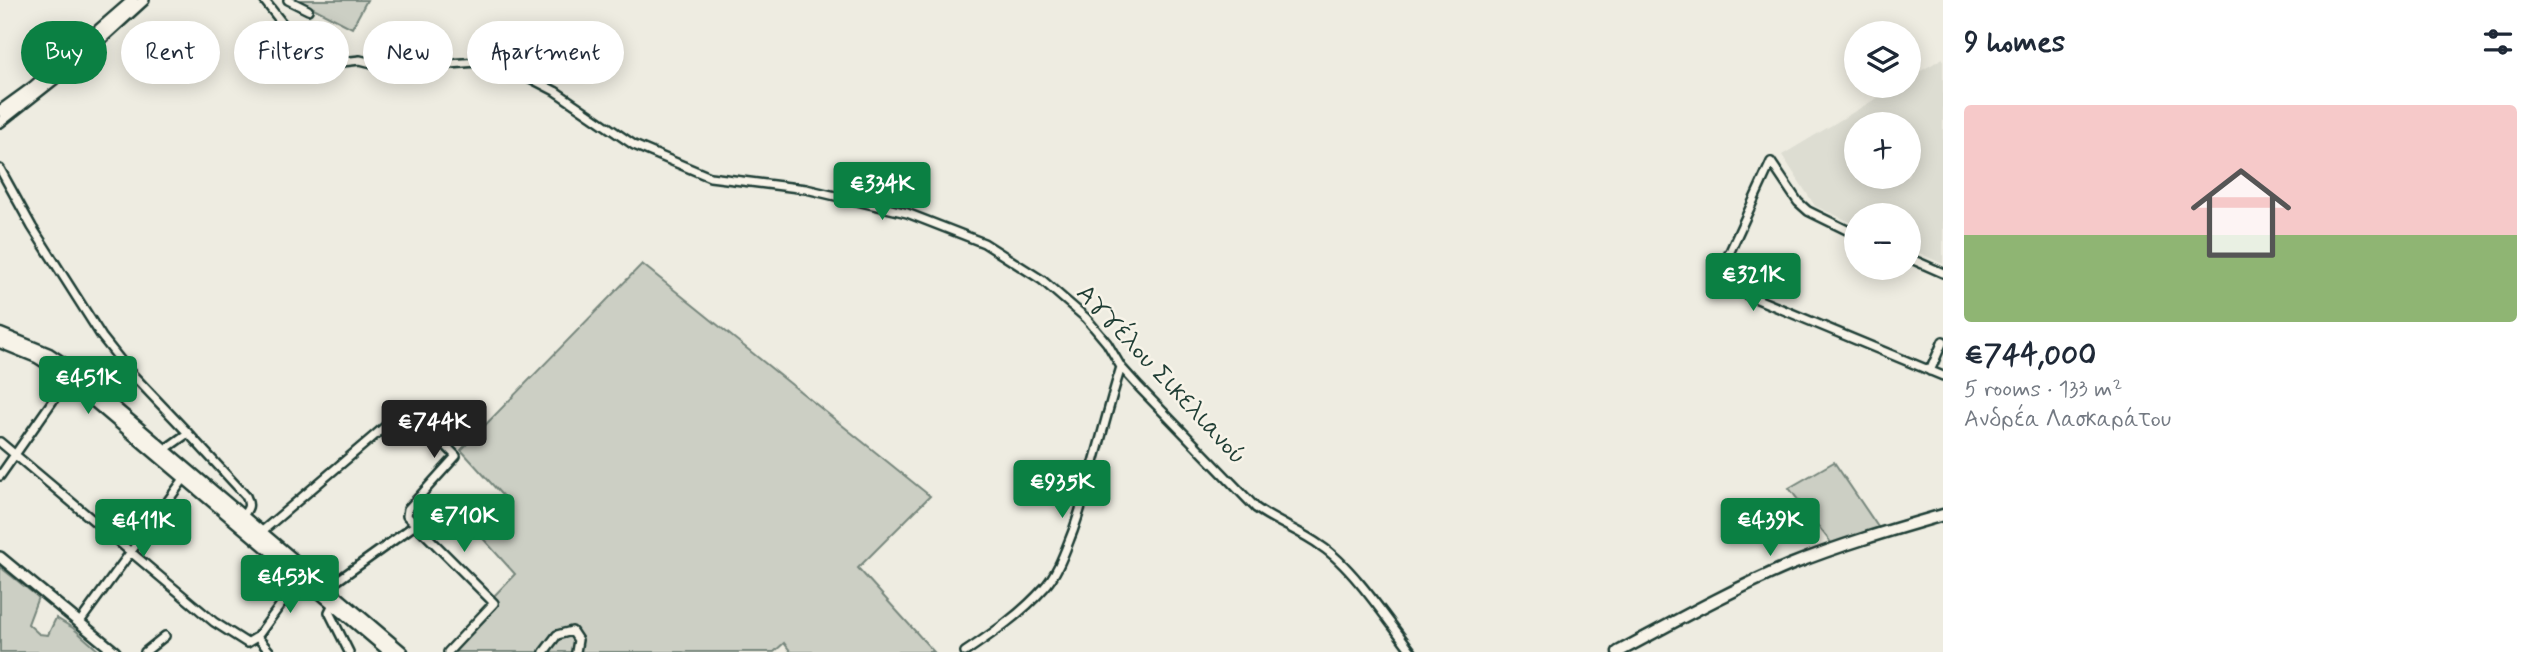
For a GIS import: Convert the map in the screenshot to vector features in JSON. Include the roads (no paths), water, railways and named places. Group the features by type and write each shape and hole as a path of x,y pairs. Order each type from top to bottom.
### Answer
{"main road":[{"path":"0,334 55,358 164,450 186,476 242,517 402,652"},
{"path":"0,342 50,364 186,476 390,652"},
{"path":"1618,652 1716,600 1791,565 1876,534 1943,515"}],"street":[{"path":"0,111 33,87 133,0"},
{"path":"0,122 59,76 144,0"},
{"name":"Αγγέλου Σικελιανού","path":"264,0 301,47 316,61 324,64 360,60 392,68 478,62 499,66 555,91 634,145 710,177 806,189 907,213 965,234 1013,260 1073,306 1107,343 1121,367 1256,508 1281,525 1323,547 1338,561 1412,652"},
{"path":"288,0 307,10"},
{"path":"1844,229 1808,211 1798,202 1771,162 1717,282 1943,376"},
{"path":"0,169 102,337 246,496 249,509 242,517"},
{"path":"1921,263 1943,273"},
{"path":"1930,371 1943,341"},
{"path":"965,652 1001,628 1045,587 1053,575 1064,554 1084,499 1121,367"},
{"path":"0,476 68,379"},
{"path":"260,533 408,407 456,456 406,514 494,603 448,652"},
{"path":"164,450 188,433"},
{"path":"0,442 214,622 247,643"},
{"path":"79,623 186,476"},
{"path":"327,588 415,525"},
{"path":"0,557 115,652"},
{"path":"243,652 247,643 257,637 301,577"},
{"path":"332,604 329,612 349,652"},
{"path":"544,652 557,635 572,631 578,640 576,652"},
{"path":"145,652 165,636"},
{"path":"257,637 270,652"}]}
